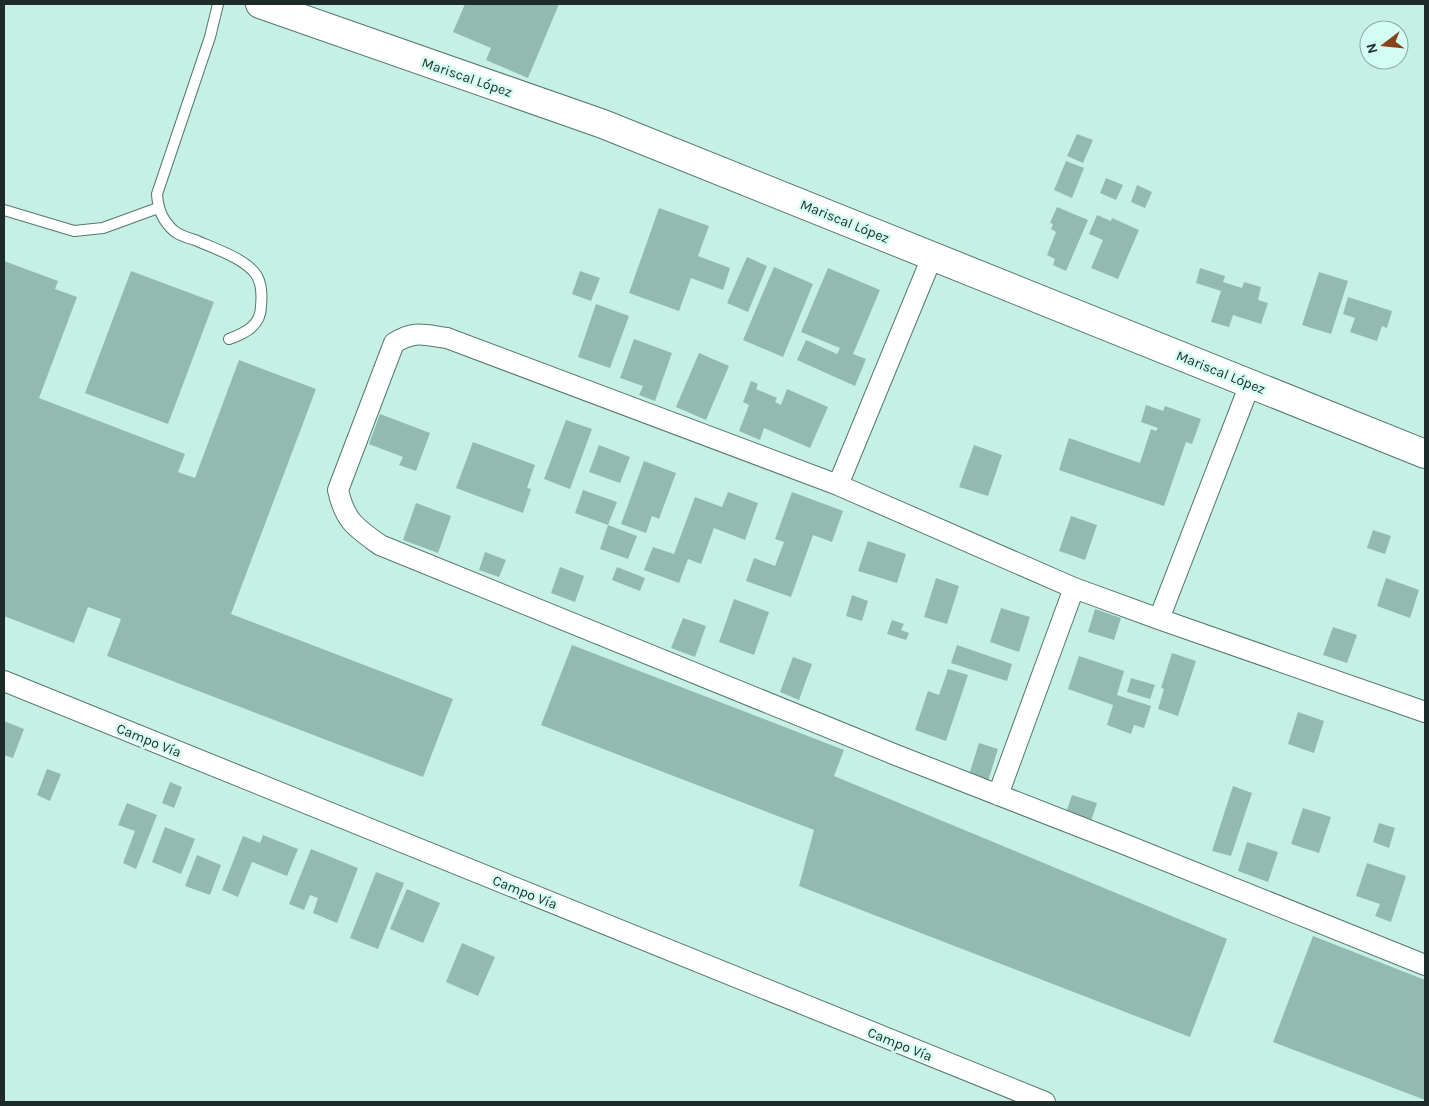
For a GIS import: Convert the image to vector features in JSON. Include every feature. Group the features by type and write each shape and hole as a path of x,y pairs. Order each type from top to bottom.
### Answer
{"street":[{"name":"Mariscal López","path":"260,4 603,124 1425,454"},
{"path":"838,485 932,257"},
{"path":"1425,712 1160,620 1074,588 838,485 447,338 416,333 403,337 394,343 338,490 342,508 354,526 380,545 896,755 1425,965"},
{"path":"1160,620 1250,384"},
{"path":"998,795 1074,588"},
{"name":"Campo Vía","path":"4,681 1045,1102"}],"lane":[{"path":"218,4 210,37 157,194 158,208 164,220 176,232 225,253 251,268 258,277 262,292 261,312 258,319 253,327 244,334 229,339"},
{"path":"4,210 74,231 103,228 158,208"}],"building":[{"path":"465,4 559,4 528,78 486,60 491,48 453,32"},
{"path":"1077,134 1093,140 1083,163 1067,156"},
{"path":"1066,161 1084,168 1072,198 1054,190"},
{"path":"1106,178 1123,185 1116,200 1100,193"},
{"path":"1137,185 1152,192 1145,208 1131,202"},
{"path":"1057,207 1088,220 1066,271 1053,265 1055,259 1047,255 1056,232 1051,229 1053,224 1050,223"},
{"path":"659,208 709,226 698,256 730,268 723,290 691,278 679,311 629,293"},
{"path":"1097,215 1111,221 1112,218 1139,230 1118,279 1091,268 1103,240 1089,234"},
{"path":"747,257 767,266 748,312 727,303"},
{"path":"4,261 58,281 55,289 77,297 39,398 185,454 178,472 195,478 239,360 316,389 231,614 453,699 423,777 107,656 121,619 88,607 74,643 4,616"},
{"path":"774,267 813,284 783,357 743,340"},
{"path":"828,268 880,290 853,354 866,359 855,386 797,360 806,340 837,354 840,348 801,332"},
{"path":"1200,268 1225,276 1223,282 1242,288 1244,282 1261,287 1258,300 1268,303 1261,324 1233,315 1229,327 1211,322 1221,291 1196,283"},
{"path":"131,271 214,302 168,424 85,393"},
{"path":"580,271 600,278 591,301 572,294"},
{"path":"1319,272 1348,281 1331,334 1302,325"},
{"path":"1348,297 1392,311 1387,328 1382,326 1377,341 1350,332 1355,318 1343,314"},
{"path":"596,304 629,316 610,368 578,357"},
{"path":"634,339 672,353 655,401 639,395 643,386 620,378"},
{"path":"699,353 729,366 706,420 676,407"},
{"path":"751,381 758,384 756,389 777,398 775,402 781,405 787,389 828,407 810,448 764,428 760,440 739,431 749,405 743,402"},
{"path":"1146,405 1163,411 1165,406 1201,419 1192,444 1186,442 1164,506 1059,470 1069,438 1140,463 1151,429 1156,431 1158,428 1141,422"},
{"path":"380,414 430,433 416,471 399,465 403,457 369,444"},
{"path":"566,420 592,429 570,489 544,479"},
{"path":"473,442 535,465 527,488 531,489 523,513 456,488"},
{"path":"599,445 630,457 620,483 589,472"},
{"path":"974,445 1002,455 988,496 959,487"},
{"path":"644,461 676,473 659,519 652,516 646,533 621,524"},
{"path":"583,490 617,502 608,525 575,513"},
{"path":"728,492 758,503 745,540 714,528 701,564 688,559 679,583 644,570 653,547 674,554 695,497 722,507"},
{"path":"792,492 843,511 832,542 813,535 791,597 746,581 754,558 775,566 784,542 775,539"},
{"path":"416,503 451,516 438,553 403,540"},
{"path":"1071,516 1097,525 1085,560 1059,551"},
{"path":"608,525 637,536 628,559 600,549"},
{"path":"1373,530 1391,536 1385,554 1367,548"},
{"path":"868,541 906,554 897,583 858,571"},
{"path":"485,552 506,560 499,577 479,570"},
{"path":"560,567 584,576 575,602 551,593"},
{"path":"617,567 645,578 640,591 612,580"},
{"path":"936,578 959,586 947,624 924,617"},
{"path":"1386,578 1419,590 1410,618 1377,606"},
{"path":"852,595 868,601 862,621 846,616"},
{"path":"734,599 769,612 754,655 719,642"},
{"path":"1001,608 1030,617 1019,652 990,642"},
{"path":"1095,609 1121,618 1114,640 1088,632"},
{"path":"683,618 706,626 695,657 671,648"},
{"path":"892,620 904,624 901,630 909,633 906,640 887,634"},
{"path":"1333,627 1357,635 1347,663 1323,655"},
{"path":"572,645 844,750 834,776 1227,939 1190,1037 799,886 814,830 541,725"},
{"path":"957,645 1012,664 1007,681 951,663"},
{"path":"1172,653 1196,661 1178,716 1158,709 1164,689 1161,688"},
{"path":"1079,656 1124,671 1117,695 1151,706 1144,728 1134,725 1131,734 1107,725 1113,705 1068,689"},
{"path":"793,657 812,664 799,700 780,692"},
{"path":"948,669 968,675 946,741 915,730 928,691 939,695"},
{"path":"1131,678 1155,685 1150,699 1127,692"},
{"path":"1298,712 1324,721 1314,753 1288,744"},
{"path":"4,721 24,729 13,758 4,755"},
{"path":"979,743 998,749 988,781 969,775"},
{"path":"47,769 61,774 50,801 37,795"},
{"path":"170,782 182,787 174,808 162,803"},
{"path":"1233,786 1252,793 1231,856 1212,851"},
{"path":"1072,795 1097,803 1091,821 1066,813"},
{"path":"127,803 157,815 136,869 123,863 135,831 118,825"},
{"path":"1303,808 1331,817 1319,853 1291,844"},
{"path":"1379,823 1395,828 1389,848 1373,842"},
{"path":"165,827 195,839 181,874 152,862"},
{"path":"263,835 298,849 287,876 252,862 238,897 222,890 243,836 260,843"},
{"path":"1247,842 1278,852 1268,882 1238,871"},
{"path":"311,849 358,868 337,923 313,913 318,898 310,895 304,910 289,904"},
{"path":"197,855 221,865 210,895 185,886"},
{"path":"1367,863 1406,876 1391,922 1375,916 1380,904 1356,896"},
{"path":"376,872 404,883 378,949 350,938"},
{"path":"407,889 440,903 423,943 390,929"},
{"path":"1313,936 1425,980 1425,1100 1273,1042"},
{"path":"462,943 495,957 478,996 446,982"}]}
